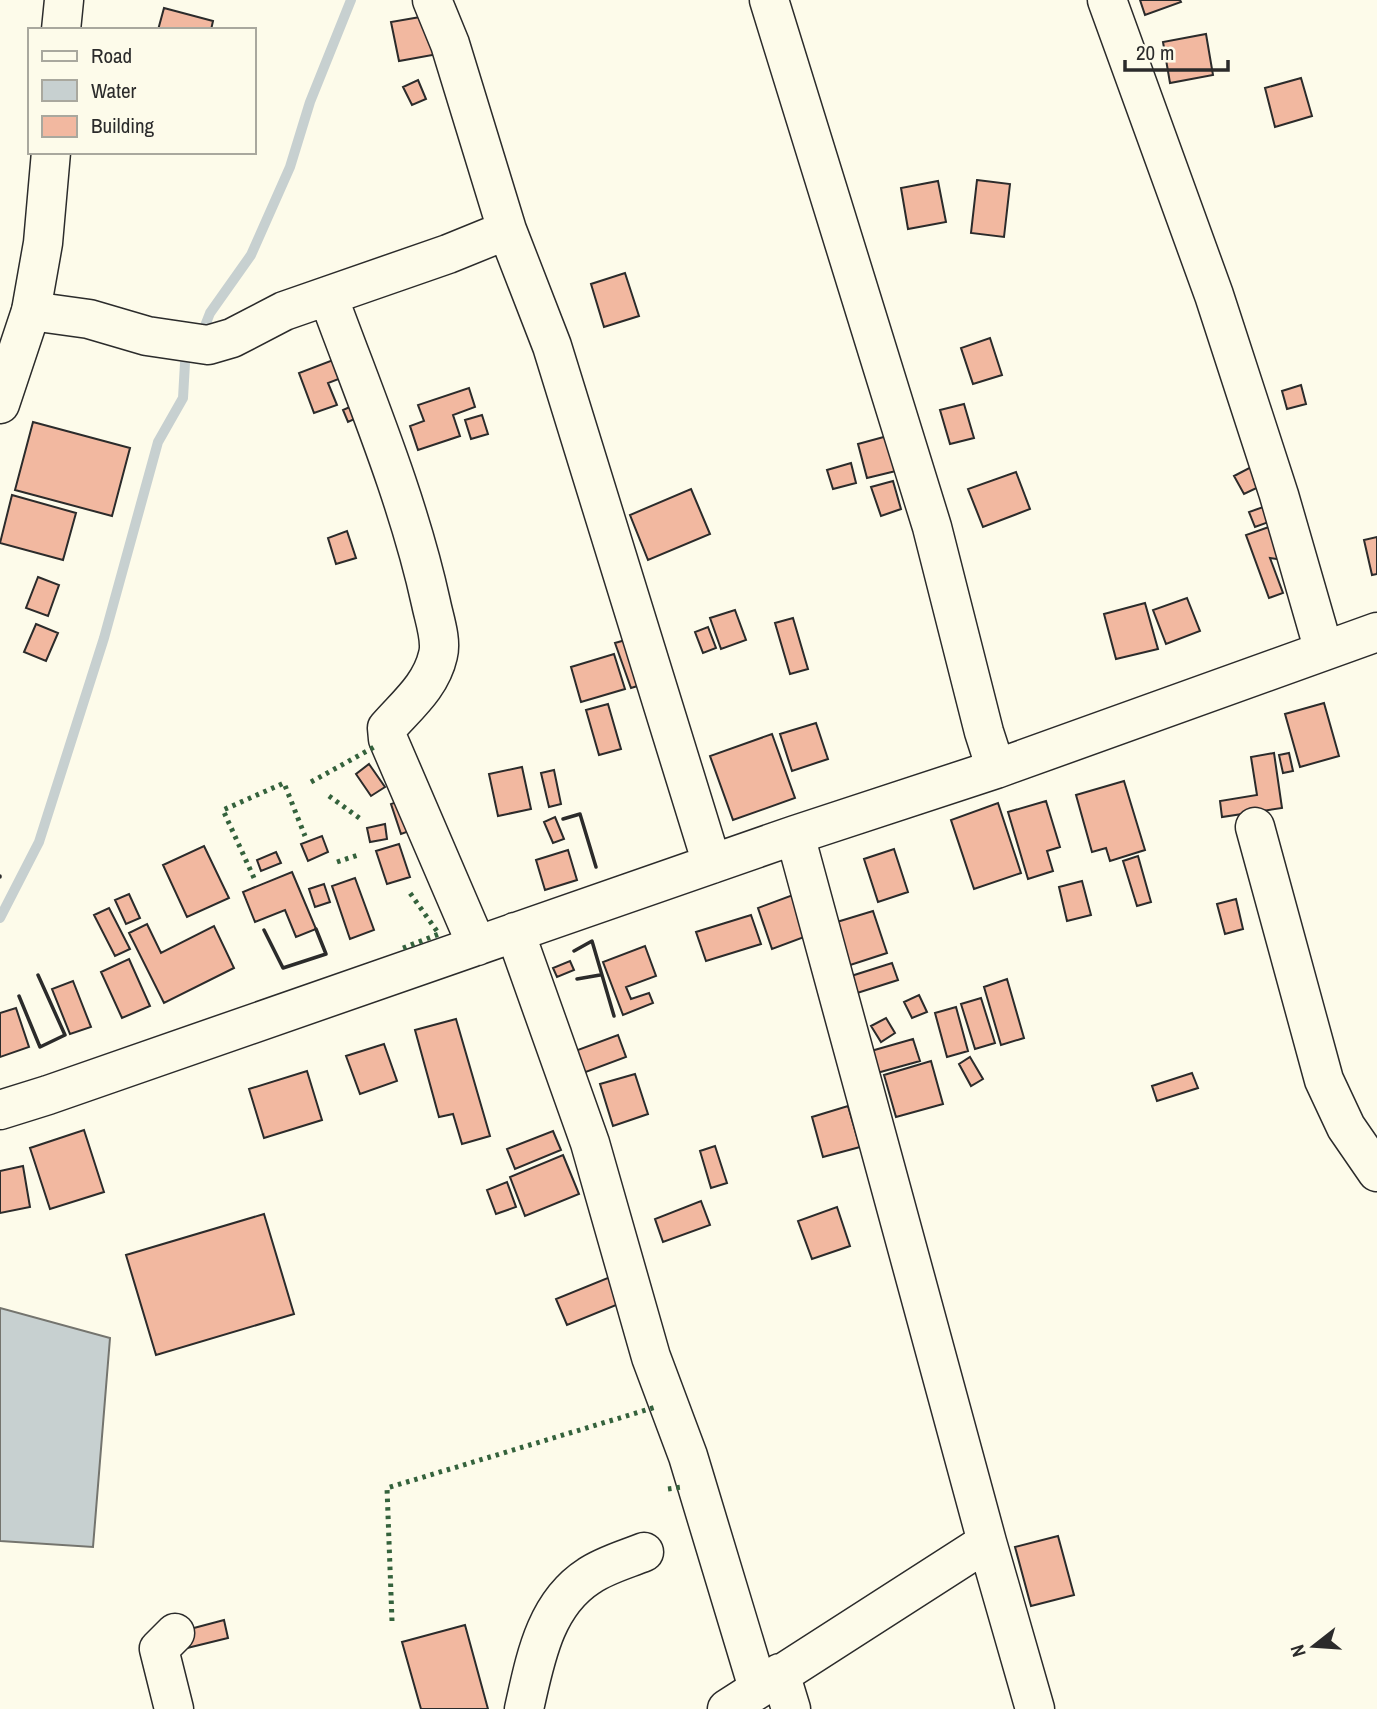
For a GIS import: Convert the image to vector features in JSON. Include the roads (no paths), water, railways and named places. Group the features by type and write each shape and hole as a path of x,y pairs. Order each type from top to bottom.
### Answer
{"street":[{"path":"61,28 64,0"},
{"path":"432,0 450,44 507,230 552,346 712,864"},
{"path":"769,0 928,514 996,769"},
{"path":"1107,0 1218,308 1279,495 1324,651"},
{"path":"0,404 31,311 43,243 51,154"},
{"path":"31,311 89,319 147,336 208,345 232,338 284,311 448,254 507,230"},
{"path":"328,296 385,450 425,574 437,629 440,652 432,672 422,690 387,728 388,739 477,946"},
{"path":"0,1110 795,835 996,769 1377,632"},
{"path":"1255,827 1324,1080 1346,1127 1377,1172"},
{"path":"795,835 1035,1709"},
{"path":"515,932 590,1143 651,1357 688,1456 755,1690 791,1709"},
{"path":"755,1690 987,1542"},
{"path":"524,1709 540,1643 563,1598 590,1575 644,1552"},
{"path":"174,1633 159,1649 174,1709"}],"water":[{"path":"0,1308 110,1338 93,1547 0,1541"}],"waterway":[{"path":"201,336 210,313 251,255 290,167 310,102 351,0"},
{"path":"0,918 39,842 104,638 158,442 183,398 185,363"}]}
